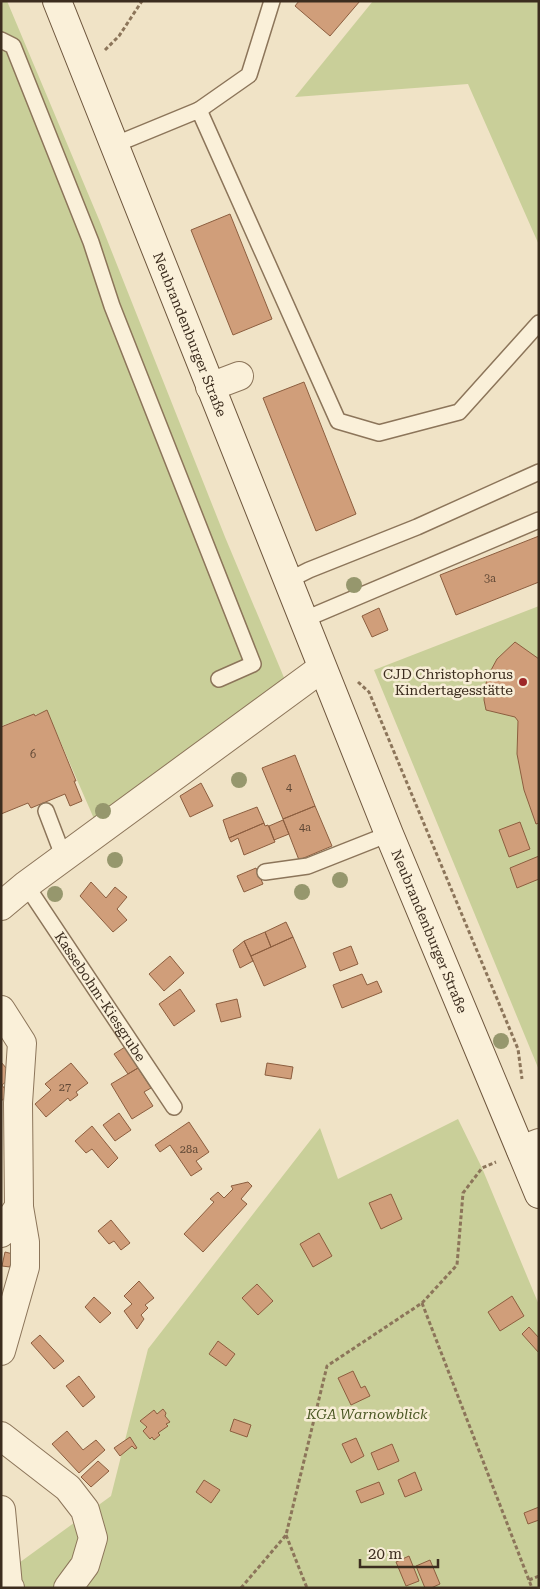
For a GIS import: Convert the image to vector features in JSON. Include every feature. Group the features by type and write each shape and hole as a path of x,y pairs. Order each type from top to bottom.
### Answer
{"main road":[{"name":"Neubrandenburger Straße","path":"57,1 302,620 389,834 530,1147 539,1194"},
{"path":"210,387 239,376"},
{"path":"1,906 26,885 322,668"},
{"path":"1,1010 22,1043 10,1110 19,1207 25,1242 25,1267 1,1351"},
{"path":"1,1232 19,1207"},
{"path":"1,1436 68,1488 85,1510 93,1538 85,1565 68,1588"},
{"path":"1,1510 8,1586 10,1588"}],"lane":[{"path":"114,145 199,110 249,75 272,1"},
{"path":"1,40 13,46 91,242 112,306 253,664 219,679"},
{"path":"199,110 338,421 379,433 459,412 539,323"},
{"path":"287,581 309,570 417,527 539,472"},
{"path":"302,620 539,520"},
{"path":"46,811 64,858"},
{"path":"265,872 308,866 389,834"},
{"name":"Kassebohm-Kiesgrube","path":"26,885 174,1107"}],"path":[{"path":"104,51 120,36 142,1"},
{"path":"355,680 369,692 518,1049 523,1083"},
{"path":"241,1588 286,1536 327,1366 422,1303 457,1266 463,1193 482,1168 530,1147"},
{"path":"422,1303 532,1588"},
{"path":"286,1536 307,1588"},
{"path":"529,1580 539,1576"}],"green space":[{"path":"1,1 7,1 100,222 225,537 285,680 95,821 47,711 1,726"},
{"path":"373,1 539,1 539,245 468,84 295,97"},
{"path":"539,606 539,1070 374,670"},
{"name":"KGA Warnowblick","path":"458,1119 482,1168 539,1305 539,1588 1,1588 1,1576 111,1496 148,1349 320,1128 338,1179"}],"building":[{"path":"299,1 360,1 330,36 295,6"},
{"path":"230,214 272,319 233,335 191,230"},
{"path":"304,382 356,514 316,531 263,398"},
{"path":"539,536 539,582 456,615 440,575"},
{"path":"379,608 388,630 372,637 362,616"},
{"path":"515,642 539,659 539,823 536,824 524,790 517,754 518,721 515,717 486,710 484,700 485,686 490,672 497,659"},
{"path":"47,710 76,781 74,781 82,801 70,806 65,794 31,808 28,803 1,814 1,727"},
{"path":"295,755 315,806 283,819 262,768"},
{"path":"201,783 213,806 190,817 180,796"},
{"path":"315,806 332,846 299,860 283,819"},
{"path":"257,807 264,823 229,838 223,820"},
{"path":"283,820 289,834 274,840 269,826"},
{"path":"520,822 530,849 509,857 499,830"},
{"path":"264,823 265,826 268,825 275,842 244,855 238,838 231,842 229,838"},
{"path":"539,856 539,879 517,888 510,868"},
{"path":"256,868 263,884 244,892 237,876"},
{"path":"91,882 106,898 115,887 127,897 117,909 127,920 113,932 80,896"},
{"path":"286,922 293,937 271,947 265,932"},
{"path":"265,932 271,947 251,956 244,941"},
{"path":"293,937 306,967 264,986 251,956"},
{"path":"244,941 253,961 240,968 233,950"},
{"path":"351,946 358,964 340,971 333,953"},
{"path":"170,956 184,973 164,991 149,974"},
{"path":"362,974 367,985 377,981 382,992 342,1008 333,985"},
{"path":"180,989 195,1011 174,1026 159,1004"},
{"path":"237,999 241,1017 221,1022 216,1004"},
{"path":"125,1047 138,1068 128,1074 114,1054"},
{"path":"1,1062 13,1076 2,1085 9,1095 1,1101"},
{"path":"71,1063 88,1083 76,1092 78,1095 70,1101 68,1098 46,1117 35,1104 51,1090 45,1084"},
{"path":"267,1063 293,1067 291,1079 265,1075"},
{"path":"138,1068 151,1088 144,1092 153,1106 132,1119 111,1084"},
{"path":"119,1113 131,1130 115,1141 103,1125"},
{"path":"189,1122 209,1152 196,1161 202,1169 191,1176 170,1145 160,1152 155,1145"},
{"path":"92,1126 118,1158 108,1168 92,1149 86,1153 75,1141"},
{"path":"248,1182 252,1186 241,1199 247,1204 203,1252 184,1234 214,1202 210,1199 218,1192 224,1198 233,1189 231,1186"},
{"path":"391,1194 402,1219 381,1229 369,1203"},
{"path":"111,1220 130,1243 121,1250 114,1241 109,1244 98,1231"},
{"path":"319,1233 332,1256 313,1267 300,1244"},
{"path":"5,1252 13,1254 10,1267 2,1266"},
{"path":"139,1281 154,1298 145,1305 148,1308 141,1315 144,1319 137,1329 124,1311 132,1304 124,1296"},
{"path":"257,1284 273,1301 258,1315 242,1298"},
{"path":"512,1296 524,1316 500,1331 488,1312"},
{"path":"94,1297 111,1313 100,1323 85,1307"},
{"path":"529,1327 539,1338 539,1353 522,1334"},
{"path":"40,1335 64,1361 54,1369 31,1343"},
{"path":"218,1341 235,1354 226,1366 209,1354"},
{"path":"353,1371 361,1388 365,1386 370,1396 351,1405 338,1378"},
{"path":"79,1376 95,1397 83,1407 66,1386"},
{"path":"163,1409 166,1413 165,1416 170,1422 166,1424 168,1426 158,1433 160,1435 154,1440 152,1437 150,1439 143,1431 147,1427 140,1421 154,1410 157,1414"},
{"path":"234,1419 251,1425 247,1437 230,1431"},
{"path":"67,1431 83,1450 96,1440 105,1450 79,1473 52,1444"},
{"path":"130,1437 137,1448 135,1449 132,1446 120,1456 114,1448"},
{"path":"356,1438 364,1456 351,1463 342,1444"},
{"path":"392,1444 399,1461 378,1470 371,1453"},
{"path":"98,1461 109,1471 91,1487 81,1477"},
{"path":"415,1472 422,1490 405,1497 398,1480"},
{"path":"204,1480 220,1490 211,1503 196,1492"},
{"path":"379,1482 384,1494 361,1503 356,1491"},
{"path":"539,1507 539,1520 528,1524 524,1513"},
{"path":"409,1556 419,1581 406,1586 396,1562"},
{"path":"430,1560 440,1584 431,1588 425,1588 416,1566"}],"place":[{"name":"CJD Christophorus Kindertagesstätte","path":"523,682"}]}
